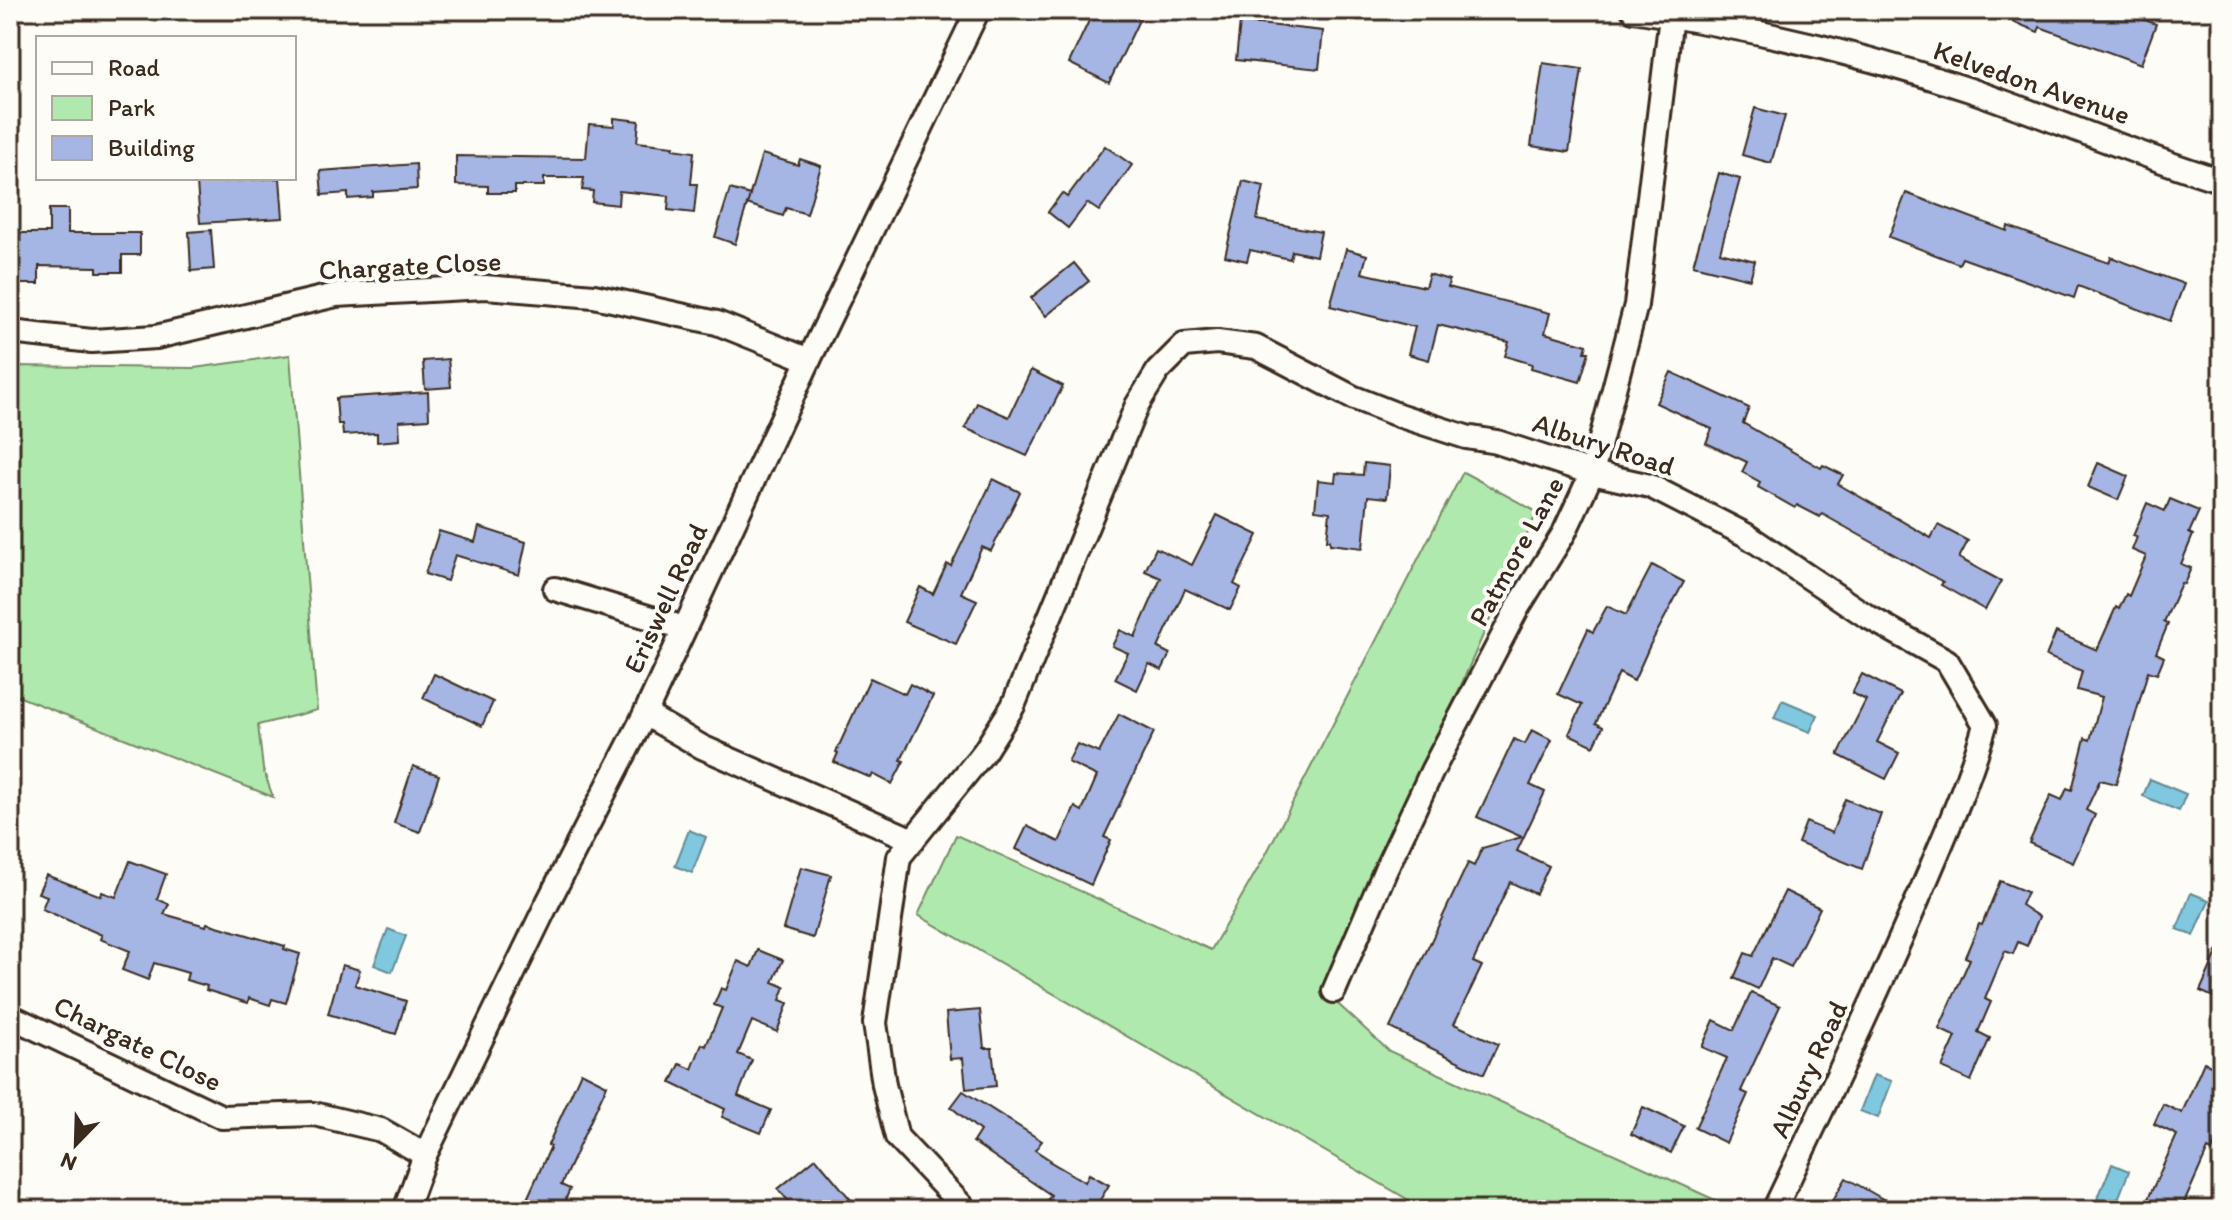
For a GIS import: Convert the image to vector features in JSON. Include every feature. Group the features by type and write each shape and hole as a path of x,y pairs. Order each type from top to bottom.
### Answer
{"street":[{"name":"Eriswell Road","path":"405,1210 425,1155 548,902 645,714 809,360 978,10"},
{"name":"Kelvedon Avenue","path":"1633,10 1770,33 1900,68 2222,181"},
{"name":"Patmore Lane","path":"1334,991 1386,869 1451,732 1518,607 1564,533 1592,473 1636,305 1671,16"},
{"name":"Chargate Close","path":"10,332 92,341 156,337 336,295 485,287 594,296 717,323 809,360"},
{"name":"Albury Road","path":"913,840 984,752 1013,706 1137,405 1158,371 1184,345 1217,342 1256,347 1352,397 1398,415 1466,437 1497,442 1592,473 1650,486 1746,535 1865,615 1947,661 1985,725 1935,859 1872,1005 1774,1210"},
{"path":"555,589 684,628"},
{"path":"645,714 702,747 913,840 899,857 875,1023 877,1039 897,1137 966,1210"},
{"name":"Chargate Close","path":"10,1016 222,1117 314,1114 381,1130 425,1155"}],"green space":[{"path":"290,355 317,710 258,725 263,769 273,797 10,693 10,366 194,368"},
{"path":"1463,472 1537,512 1326,993 1389,1051 1737,1210 1426,1210 918,915 956,835 1211,950 1265,856"}],"water":[{"path":"1782,700 1818,715 1810,732 1774,718"},
{"path":"2150,779 2186,794 2179,811 2143,796"},
{"path":"689,830 706,837 692,873 675,866"},
{"path":"2191,893 2209,900 2194,936 2177,929"},
{"path":"388,929 406,936 392,972 374,965"},
{"path":"1874,1075 1892,1081 1878,1118 1860,1111"},
{"path":"2112,1164 2129,1171 2115,1207 2097,1200"}],"building":[{"path":"1094,10 1128,10 1141,16 1109,83 1069,63"},
{"path":"1985,10 2118,10 2156,24 2141,64 2040,27 2038,32"},
{"path":"1240,22 1323,31 1319,69 1236,60"},
{"path":"1543,63 1582,69 1569,152 1531,146"},
{"path":"1755,108 1785,116 1771,163 1742,155"},
{"path":"614,118 639,121 637,142 674,146 673,149 694,152 691,184 697,184 694,213 668,210 669,196 619,191 618,205 592,202 593,191 582,190 584,178 544,178 544,186 515,186 515,193 488,193 488,186 456,185 456,156 586,158 589,124 614,126"},
{"path":"1105,146 1132,165 1099,211 1087,203 1068,228 1048,212 1062,193 1067,197"},
{"path":"762,154 798,165 800,159 821,166 807,214 786,208 783,216 747,204"},
{"path":"416,164 417,189 373,192 373,197 348,199 348,193 322,195 320,171"},
{"path":"1719,173 1740,179 1720,252 1755,261 1750,279 1693,265"},
{"path":"280,180 283,218 200,223 197,183"},
{"path":"1243,181 1264,186 1257,220 1321,232 1316,256 1292,251 1290,259 1250,250 1247,261 1225,256"},
{"path":"730,189 750,195 735,244 715,237"},
{"path":"1906,193 2007,231 2008,226 2109,263 2111,257 2184,284 2170,321 2078,286 2074,298 1962,258 1959,264 1889,237"},
{"path":"49,209 68,209 68,233 140,233 140,255 122,255 122,272 97,272 97,267 39,266 39,284 11,284 10,233 49,233"},
{"path":"211,230 214,269 191,271 189,232"},
{"path":"1346,249 1367,255 1362,273 1425,287 1429,274 1449,280 1448,287 1550,313 1545,333 1587,345 1585,352 1589,352 1580,382 1531,368 1532,364 1505,356 1509,342 1438,325 1429,360 1408,354 1415,327 1330,306"},
{"path":"1074,263 1089,281 1046,316 1031,298"},
{"path":"448,359 451,387 425,389 423,361"},
{"path":"1031,370 1063,386 1027,456 965,428 977,403 1009,417"},
{"path":"1671,372 1749,408 1743,423 1821,468 1823,465 1843,475 1838,484 1931,538 1938,525 1968,541 1959,558 2001,581 1985,610 1941,585 1943,582 1822,514 1820,517 1797,505 1795,508 1758,487 1760,482 1742,472 1747,462 1706,443 1712,429 1656,403"},
{"path":"428,392 429,419 399,421 400,440 377,442 377,433 343,435 342,424 338,424 336,398"},
{"path":"1364,463 1390,466 1387,498 1368,496 1363,548 1330,544 1327,540 1330,512 1315,510 1318,480 1335,482 1336,473 1363,475"},
{"path":"2098,463 2128,476 2118,500 2088,487"},
{"path":"993,479 1020,492 991,551 982,547 961,593 977,600 956,644 904,622 920,587 933,594 947,564 951,566"},
{"path":"2170,499 2199,511 2181,564 2191,568 2164,622 2168,624 2156,653 2164,657 2157,674 2148,671 2116,784 2100,780 2086,810 2095,815 2073,863 2029,843 2051,795 2062,800 2067,788 2072,790 2085,738 2090,740 2102,697 2077,690 2082,671 2046,656 2056,632 2097,650 2116,607 2119,609 2126,594 2129,596 2146,556 2132,550 2137,537 2133,536 2147,503 2165,511"},
{"path":"1217,515 1258,535 1234,584 1241,588 1230,610 1185,589 1158,648 1170,654 1162,670 1149,664 1137,690 1115,679 1128,653 1112,646 1120,630 1135,637 1161,578 1145,571 1156,548 1192,565"},
{"path":"479,527 526,542 519,575 455,555 447,581 425,574 439,531 475,542"},
{"path":"1652,565 1684,582 1634,681 1619,673 1596,723 1603,727 1594,746 1569,734 1582,705 1558,694 1588,629 1593,632 1607,606 1626,615"},
{"path":"434,674 493,702 482,726 423,698"},
{"path":"1862,674 1901,694 1877,742 1899,753 1886,779 1838,755 1866,700 1852,693"},
{"path":"870,678 905,694 910,684 933,696 892,784 873,774 871,778 834,762"},
{"path":"1119,714 1154,732 1104,837 1111,840 1091,885 1016,849 1027,826 1059,842 1075,807 1082,811 1097,776 1068,762 1077,744 1099,753"},
{"path":"1532,730 1552,740 1530,785 1545,792 1517,851 1549,866 1536,894 1510,882 1473,962 1482,966 1454,1024 1498,1044 1484,1074 1390,1028 1468,863 1474,866 1482,848 1522,837 1477,817 1514,739 1525,744"},
{"path":"413,766 439,775 420,832 394,823"},
{"path":"1845,799 1881,814 1862,869 1798,843 1806,822 1832,833"},
{"path":"130,861 166,874 157,899 169,904 164,914 206,926 207,923 285,946 284,949 300,954 286,1003 272,999 270,1005 249,998 248,1003 206,990 207,986 186,980 188,973 154,963 148,980 122,970 130,951 42,909 47,896 38,893 46,875 101,896 102,892 116,897"},
{"path":"801,867 831,875 813,938 783,929"},
{"path":"2000,881 2027,892 2021,905 2039,917 2027,946 2018,942 2013,954 2005,951 1985,999 1991,1002 1978,1032 1990,1038 1971,1081 1942,1068 1956,1037 1939,1029 1970,959 1965,957"},
{"path":"1785,891 1820,908 1791,967 1772,958 1758,989 1734,978 1745,953 1753,956"},
{"path":"2222,941 2222,1001 2200,991"},
{"path":"758,950 783,960 773,982 785,987 780,1000 788,1003 777,1032 752,1021 738,1054 752,1060 738,1096 771,1110 761,1133 722,1117 725,1109 671,1083 680,1064 692,1069 702,1044 706,1046 722,1008 714,1005 721,988 726,990 738,961 751,967"},
{"path":"342,965 360,970 355,985 406,1001 396,1034 328,1014"},
{"path":"1751,993 1780,1006 1741,1091 1748,1094 1726,1143 1695,1128 1727,1058 1702,1047 1714,1020 1734,1030"},
{"path":"980,1010 984,1048 992,1048 996,1086 966,1089 963,1058 950,1059 946,1013"},
{"path":"2204,1062 2222,1070 2222,1128 2212,1151 2208,1149 2181,1210 2143,1210 2177,1135 2154,1124 2163,1104 2182,1113"},
{"path":"581,1072 607,1085 561,1185 570,1189 561,1210 522,1210 551,1146 548,1145"},
{"path":"963,1091 1042,1141 1035,1150 1049,1161 1085,1182 1089,1174 1109,1185 1094,1210 1060,1210 1046,1202 1051,1195 973,1142 980,1131 951,1107"},
{"path":"1643,1107 1684,1126 1671,1153 1631,1134"},
{"path":"816,1158 852,1201 841,1210 796,1210 778,1189"},
{"path":"1846,1178 1902,1210 1827,1210"}]}
